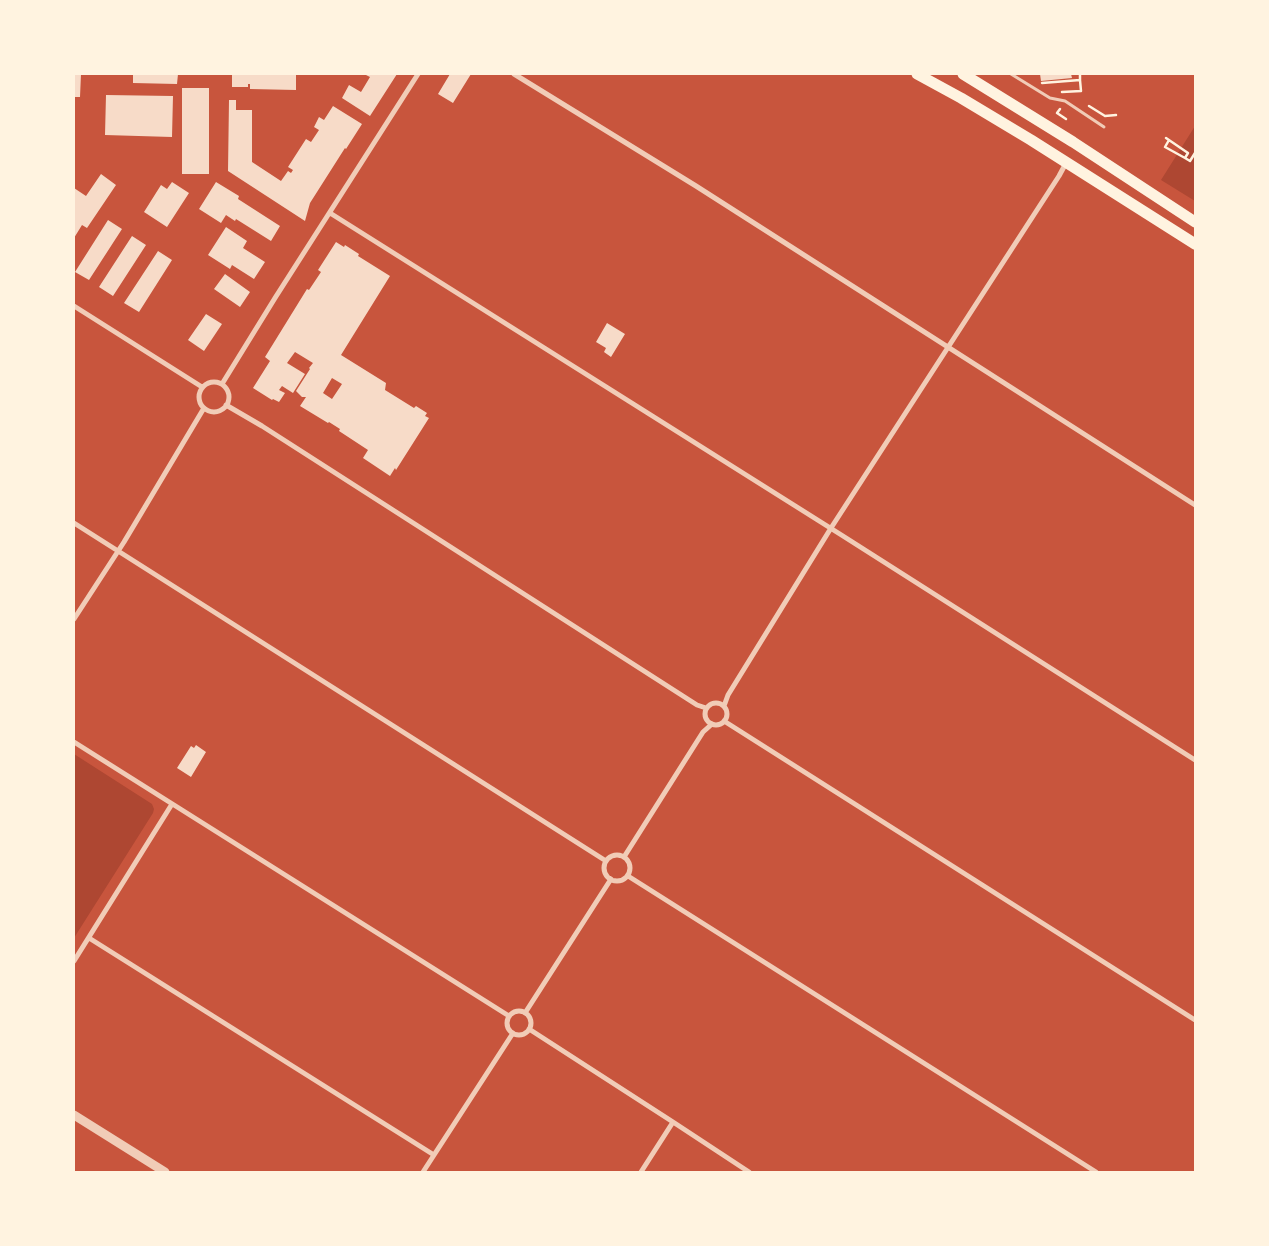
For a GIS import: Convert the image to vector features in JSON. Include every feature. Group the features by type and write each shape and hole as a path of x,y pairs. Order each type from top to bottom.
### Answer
{"highway":[{"path":"963,74 1073,142 1195,222"},
{"path":"922,75 1066,162 1195,244"}],"street":[{"path":"222,384 418,74"},
{"path":"514,74 696,186 1195,505"},
{"path":"724,706 728,695 831,528 1059,176 1066,162"},
{"path":"330,212 1195,760"},
{"path":"74,306 202,387"},
{"path":"209,382 222,384 229,396 226,405 218,411 208,411 199,401 202,387 209,382"},
{"path":"226,405 262,426 697,705 706,708"},
{"path":"74,619 118,551 204,408"},
{"path":"74,523 606,861"},
{"path":"714,702 721,704 724,706 727,716 724,721 712,724 705,718 706,708 714,702"},
{"path":"724,721 1195,1020"},
{"path":"624,857 701,735 712,724"},
{"path":"74,742 509,1016"},
{"path":"74,960 172,804"},
{"path":"620,855 624,857 630,866 628,876 623,880 611,879 605,869 606,861 614,856 620,855"},
{"path":"628,876 1096,1172"},
{"path":"525,1013 611,879"},
{"path":"88,938 434,1156"},
{"path":"517,1012 525,1013 531,1023 527,1033 520,1035 513,1033 507,1023 509,1016 517,1012"},
{"path":"529,1029 749,1172"},
{"path":"423,1172 513,1033"},
{"path":"74,1115 165,1172"},
{"path":"641,1172 673,1122"}],"lane":[{"path":"1011,74 1050,98 1065,102 1104,126"}],"path":[{"path":"1058,92 1081,90 1080,74"},
{"path":"1050,88 1042,84 1080,80"},
{"path":"1083,103 1105,116 1116,115"},
{"path":"1060,109 1057,113 1066,119"},
{"path":"1185,158 1188,153 1168,139 1165,147 1190,161 1195,156"}],"shaded area":[{"path":"1195,126 1195,201 1161,180"},
{"path":"74,754 152,804 154,809 74,938"}],"building":[{"path":"74,74 81,74 80,97 74,97"},
{"path":"133,74 178,74 177,84 133,83"},
{"path":"232,74 296,74 296,90 250,89 250,84 248,84 248,87 232,87"},
{"path":"364,74 397,74 370,116 342,98 349,85 361,92 370,77"},
{"path":"450,74 471,74 453,103 438,94"},
{"path":"1040,74 1071,74 1072,78 1041,81"},
{"path":"182,88 209,88 209,174 182,174"},
{"path":"106,95 173,96 172,137 105,135"},
{"path":"229,100 236,100 236,110 252,110 252,162 281,181 288,171 291,173 293,170 288,167 306,139 311,142 319,130 314,127 319,117 324,120 333,106 362,124 310,203 305,221 228,171"},
{"path":"101,174 116,185 87,228 82,225 74,238 74,188 86,196"},
{"path":"172,182 189,193 167,227 144,212 161,185 167,189"},
{"path":"216,182 239,196 238,199 280,226 271,241 236,219 235,221 226,215 221,223 199,209"},
{"path":"108,220 122,229 89,280 75,272"},
{"path":"226,227 247,241 243,248 265,262 254,279 232,265 230,269 208,255"},
{"path":"132,236 146,245 113,296 99,287"},
{"path":"336,242 344,247 345,245 359,254 358,256 390,276 341,355 386,383 385,390 414,408 416,406 427,413 425,416 429,418 396,470 395,468 390,476 363,458 368,450 339,431 340,429 300,406 306,397 302,397 296,391 313,363 295,352 287,363 305,374 293,393 282,386 279,390 285,393 279,402 272,400 253,388 270,361 265,357 307,289 309,290 321,272 318,270","holes":["332,378 342,384 332,399 323,393"]},
{"path":"158,251 172,260 139,312 124,303"},
{"path":"225,274 250,292 240,307 214,289"},
{"path":"206,314 222,324 204,351 188,340"},
{"path":"607,323 625,334 611,357 604,352 606,348 596,342"},
{"path":"196,745 206,752 191,777 177,768 191,746 194,748"}]}
